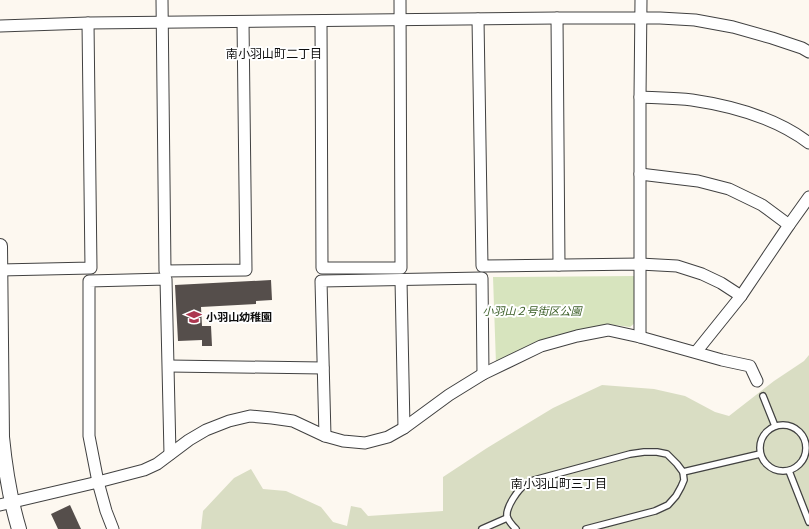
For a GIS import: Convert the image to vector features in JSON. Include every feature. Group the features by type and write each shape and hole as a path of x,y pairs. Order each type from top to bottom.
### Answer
{"street":[{"path":"162,0 165,271 246,270 243,22"},
{"path":"321,21 322,268 401,268 400,0"},
{"path":"640,338 640,97 642,0"},
{"path":"557,18 560,265"},
{"path":"0,26 162,22 642,18 695,20 733,27 772,38 802,48 809,52"},
{"path":"478,19 482,266 640,264 677,266 702,274 721,283 741,296"},
{"path":"0,270 91,268 88,23"},
{"path":"640,97 691,100 729,107 766,119 809,142"},
{"path":"640,174 698,181 729,189 762,205 789,225"},
{"path":"696,352 741,296 809,197"},
{"path":"0,246 2,437 5,465 6,504 19,529"},
{"path":"325,436 321,281 482,278 483,374"},
{"path":"113,529 98,482 89,436 89,281 166,279 170,454"},
{"path":"401,280 404,428"},
{"path":"6,504 144,470 157,464 206,430 229,421 250,416 293,422 325,436 343,441 365,443 388,437 404,428 449,395 483,374 541,346 577,336 608,330 750,366 757,381"},
{"path":"169,366 323,368"}],"lane":[{"path":"763,396 776,426"},
{"path":"776,426 790,426 802,435 805,442 806,449 801,463 796,468 789,471 782,472 774,470 763,461 760,454 762,437 768,430 776,426"},
{"path":"516,529 508,518 508,511 519,490 534,480 623,456 644,452 667,454 683,472 684,480 681,487 676,496 668,505 655,511 586,529"},
{"path":"683,472 760,454"},
{"path":"789,471 809,522"},
{"path":"482,529 508,518"}],"green space":[{"name":"小羽山２号街区公園","path":"634,276 637,321 630,327 608,324 607,328 496,364 493,277"},
{"path":"809,355 809,529 201,529 203,511 234,478 251,469 263,489 286,491 321,507 333,522 347,526 351,506 361,508 368,516 443,511 443,477 553,408 602,385 654,389 685,396 715,412 729,416 774,381 804,361"}],"building":[{"path":"271,280 272,300 256,301 256,304 201,307 202,326 211,326 212,346 202,346 202,340 178,341 175,285"},
{"path":"70,505 81,529 58,529 51,514"}],"place":[{"name":"小羽山幼稚園","path":"194,317"}],"district":[{"name":"南小羽山町二丁目","path":"274,54"},
{"name":"南小羽山町三丁目","path":"559,484"}]}
